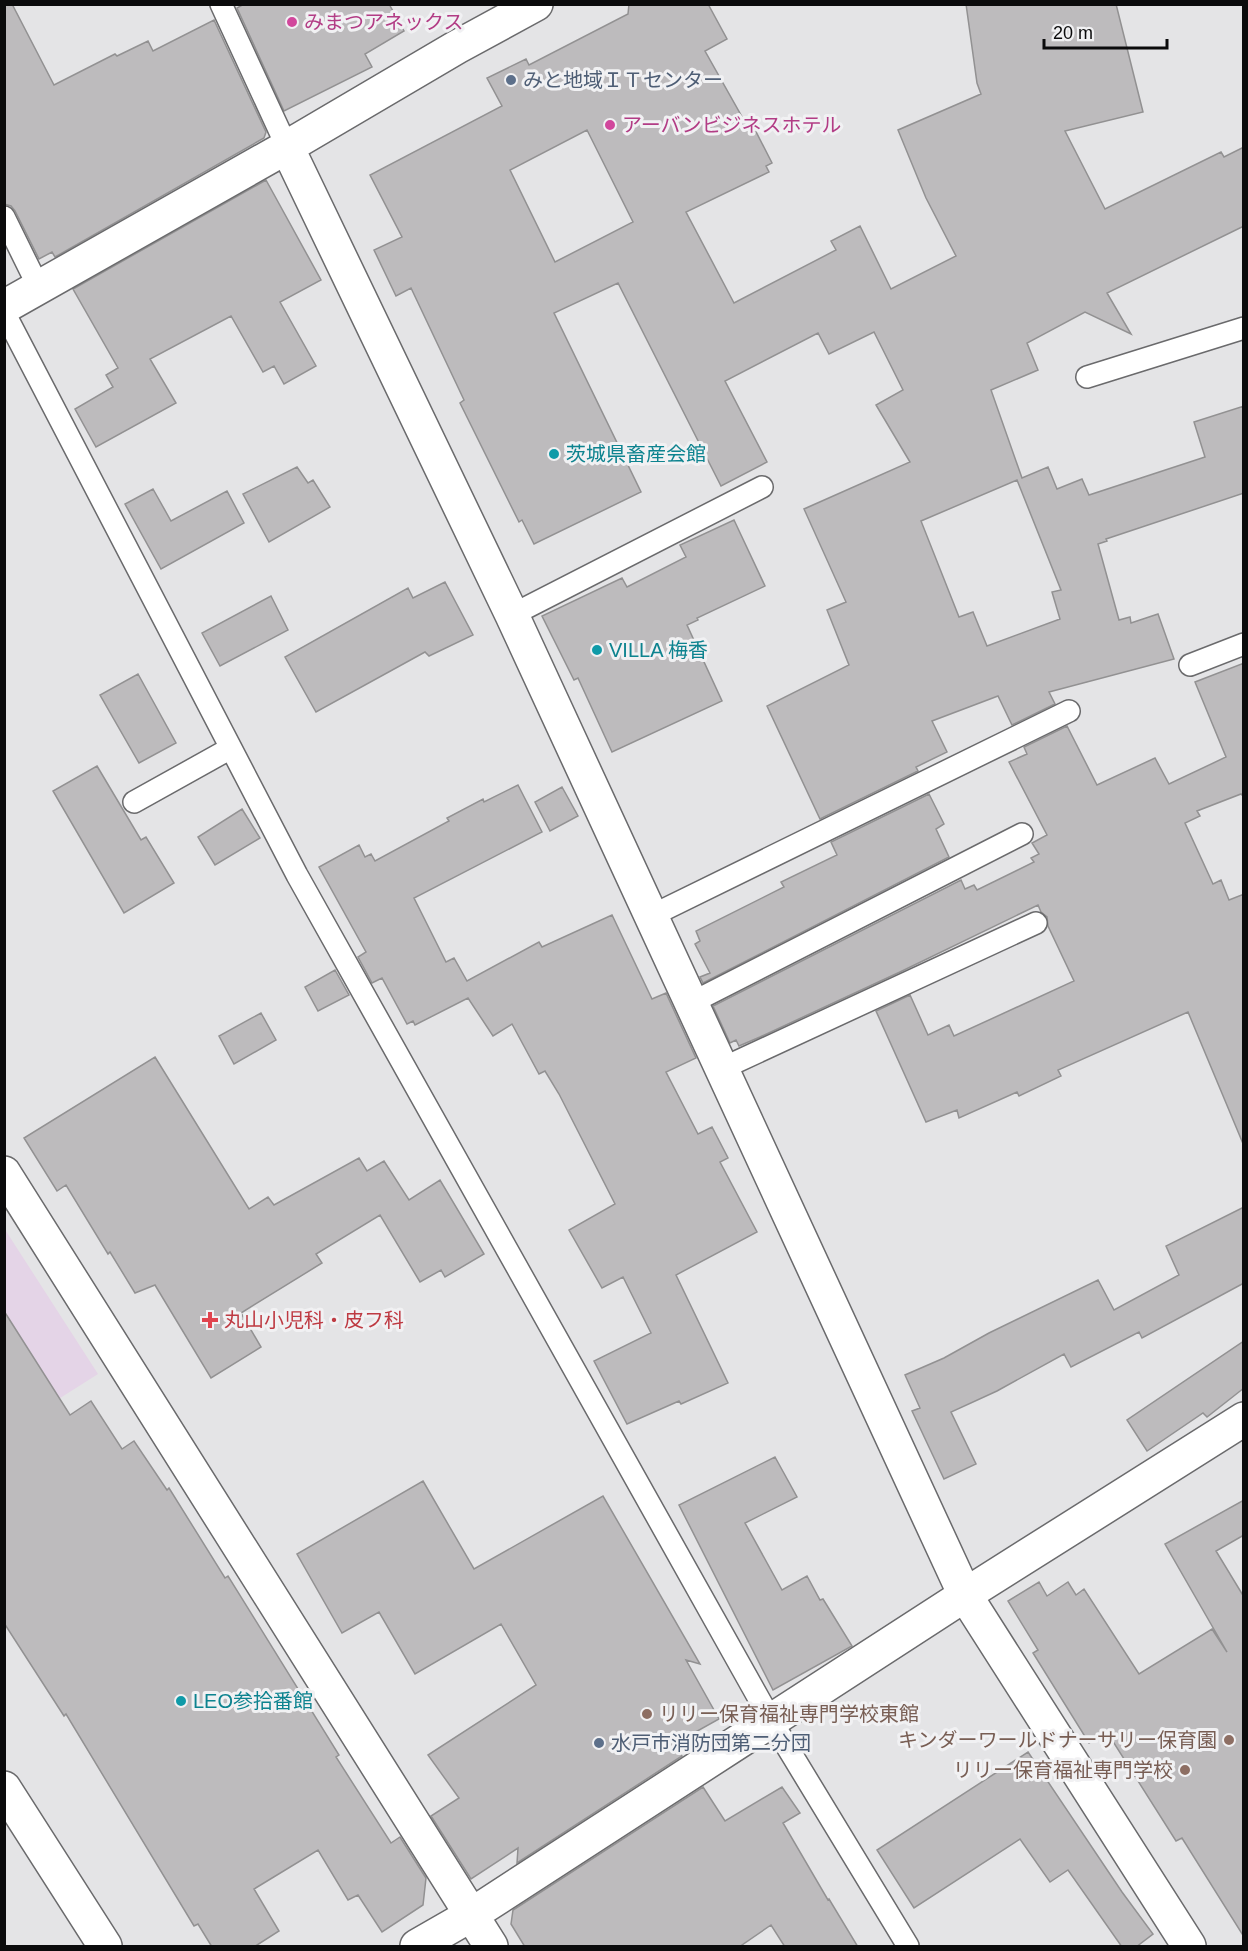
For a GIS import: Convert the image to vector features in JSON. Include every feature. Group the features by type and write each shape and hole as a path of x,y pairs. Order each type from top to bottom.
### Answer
{"main road":[{"path":"4,310 457,47 536,4"},
{"path":"287,147 512,615 965,1595 1189,1947"},
{"path":"4,1173 491,1947"},
{"path":"417,1947 471,1915 965,1595 1244,1419"},
{"path":"4,1788 105,1947"}],"lane":[{"path":"221,4 287,147"},
{"path":"4,217 39,288"},
{"path":"4,310 297,874 772,1722 908,1947"},
{"path":"1087,377 1244,328"},
{"path":"512,615 762,487"},
{"path":"1190,665 1244,644"},
{"path":"651,916 1069,711"},
{"path":"134,802 231,748"},
{"path":"691,1003 1022,834"},
{"path":"721,1069 1036,923"}],"shaded area":[{"path":"4,1228 98,1374 5,1433 4,1433"}],"building":[{"path":"4,4 12,4 54,85 115,54 117,56 148,41 153,51 214,20 266,132 264,138 55,257 52,252 39,259 15,211 11,206 4,204"},
{"path":"244,4 389,4 404,31 365,54 372,67 284,111 237,8"},
{"path":"629,4 708,4 727,39 705,51 745,122 750,120 772,163 766,166 769,172 686,212 734,303 836,250 831,241 860,226 891,289 956,256 926,198 898,130 981,94 977,83 966,4 1116,4 1143,112 1065,131 1105,209 1221,152 1224,157 1244,147 1244,226 1107,293 1131,334 1085,312 1027,343 1038,370 991,390 1022,478 1048,467 1057,489 1082,479 1089,495 1205,457 1194,422 1244,406 1244,493 1106,539 1107,541 1098,544 1119,620 1130,617 1131,623 1158,614 1174,659 1049,692 1055,704 1012,725 998,696 932,721 947,752 916,767 918,771 820,819 767,706 849,665 827,610 846,602 804,509 910,462 876,405 903,390 874,332 829,354 818,333 725,381 767,462 721,486 618,283 554,313 641,492 534,544 522,520 519,522 460,403 464,400 411,288 396,296 374,250 402,237 370,175 502,106 487,78 526,59 529,65 628,14","holes":["587,130 633,222 555,262 510,170","1017,480 1061,590 1052,592 1060,619 987,646 973,612 959,617 921,521"]},
{"path":"266,180 321,280 280,302 316,366 284,384 274,366 263,372 231,316 150,359 176,403 96,447 75,409 113,387 106,375 118,368 73,289"},
{"path":"297,467 308,483 313,480 330,507 269,542 243,494"},
{"path":"153,489 171,521 227,491 244,523 161,569 125,504"},
{"path":"734,520 765,586 687,625 722,701 612,752 578,678 574,680 542,616 622,578 627,587 686,557 680,545"},
{"path":"445,582 473,635 429,656 425,652 316,712 285,657 408,588 413,598"},
{"path":"271,596 288,630 220,666 202,633"},
{"path":"1244,663 1244,797 1241,794 1197,811 1200,816 1185,823 1213,884 1221,880 1229,900 1244,894 1244,1146 1188,1012 1058,1070 1061,1076 1019,1096 1017,1092 959,1118 957,1110 926,1122 876,1011 910,995 928,1035 949,1025 954,1036 1074,981 1048,926 1047,917 1038,905 760,1037 739,1046 736,1040 730,1043 713,1006 961,880 965,889 974,885 977,890 1034,862 1031,858 1039,854 1032,843 1047,835 1009,762 1027,754 1024,747 1067,726 1097,785 1155,758 1169,784 1226,757 1195,682"},
{"path":"138,674 176,743 139,763 100,695"},
{"path":"97,766 141,840 146,837 174,883 124,913 53,791"},
{"path":"518,785 542,832 414,898 446,962 454,958 467,981 539,942 542,947 612,915 652,999 666,993 696,1058 666,1072 698,1134 712,1127 728,1158 720,1162 757,1232 676,1275 728,1383 627,1424 594,1361 651,1333 623,1277 602,1288 569,1230 615,1204 559,1094 545,1071 539,1074 512,1024 493,1036 468,998 415,1025 413,1021 407,1024 382,978 372,983 358,957 366,952 319,867 359,845 365,857 371,854 375,861 449,821 447,818 483,799 484,802"},
{"path":"562,787 578,816 550,831 535,802"},
{"path":"929,794 944,824 936,829 949,857 703,983 700,977 710,973 695,944 700,941 696,931 784,887 781,882 837,855 831,842"},
{"path":"242,809 260,838 215,865 198,837"},
{"path":"335,970 349,995 318,1011 305,987"},
{"path":"261,1013 276,1040 234,1064 219,1036"},
{"path":"155,1057 249,1209 268,1197 274,1205 359,1158 367,1171 384,1161 409,1200 440,1180 484,1254 445,1277 441,1270 420,1282 380,1215 316,1254 322,1263 241,1313 261,1347 211,1378 155,1285 135,1293 66,1185 57,1191 24,1138"},
{"path":"1244,1207 1244,1283 1142,1338 1139,1332 1071,1367 1064,1354 997,1391 951,1412 976,1464 944,1479 912,1411 920,1408 905,1375 944,1358 989,1333 1098,1280 1114,1310 1179,1275 1166,1246"},
{"path":"4,1311 70,1415 91,1401 122,1449 134,1441 167,1490 169,1488 225,1578 228,1576 339,1755 336,1757 391,1843 400,1837 426,1878 423,1905 382,1932 358,1895 348,1900 318,1850 254,1889 279,1931 254,1947 212,1947 198,1924 194,1926 66,1714 64,1716 4,1623"},
{"path":"1244,1341 1244,1388 1207,1417 1203,1413 1147,1451 1127,1420"},
{"path":"775,1457 797,1497 745,1523 782,1590 807,1576 820,1600 823,1599 852,1646 773,1690 679,1505"},
{"path":"423,1481 474,1569 603,1496 700,1664 686,1660 719,1719 674,1744 682,1756 517,1863 518,1848 471,1879 431,1816 459,1798 428,1755 536,1685 501,1624 415,1674 379,1612 342,1633 297,1554"},
{"path":"1244,1500 1244,1535 1216,1551 1244,1597 1244,1937 1182,1838 1176,1841 1107,1732 1089,1743 1033,1653 1038,1650 1008,1601 1039,1582 1047,1596 1068,1582 1076,1595 1084,1589 1139,1674 1212,1629 1227,1652 1165,1544"},
{"path":"1028,1752 1153,1934 1136,1947 1122,1947 1068,1870 1050,1882 1020,1839 914,1908 877,1850"},
{"path":"703,1787 725,1821 782,1787 800,1813 783,1823 858,1947 785,1947 771,1925 739,1947 525,1947 511,1924 513,1910"}],"place":[{"name":"みまつアネックス","path":"292,22"},
{"name":"みと地域ＩＴセンター","path":"511,80"},
{"name":"アーバンビジネスホテル","path":"610,125"},
{"name":"茨城県畜産会館","path":"554,454"},
{"name":"VILLA 梅香","path":"597,650"},
{"name":"丸山小児科・皮フ科","path":"210,1320"},
{"name":"LEO参拾番館","path":"181,1701"},
{"name":"リリー保育福祉専門学校東館","path":"647,1714"},
{"name":"キンダーワールドナーサリー保育園","path":"1229,1740"},
{"name":"水戸市消防団第二分団","path":"599,1743"},
{"name":"リリー保育福祉専門学校","path":"1185,1770"}]}
